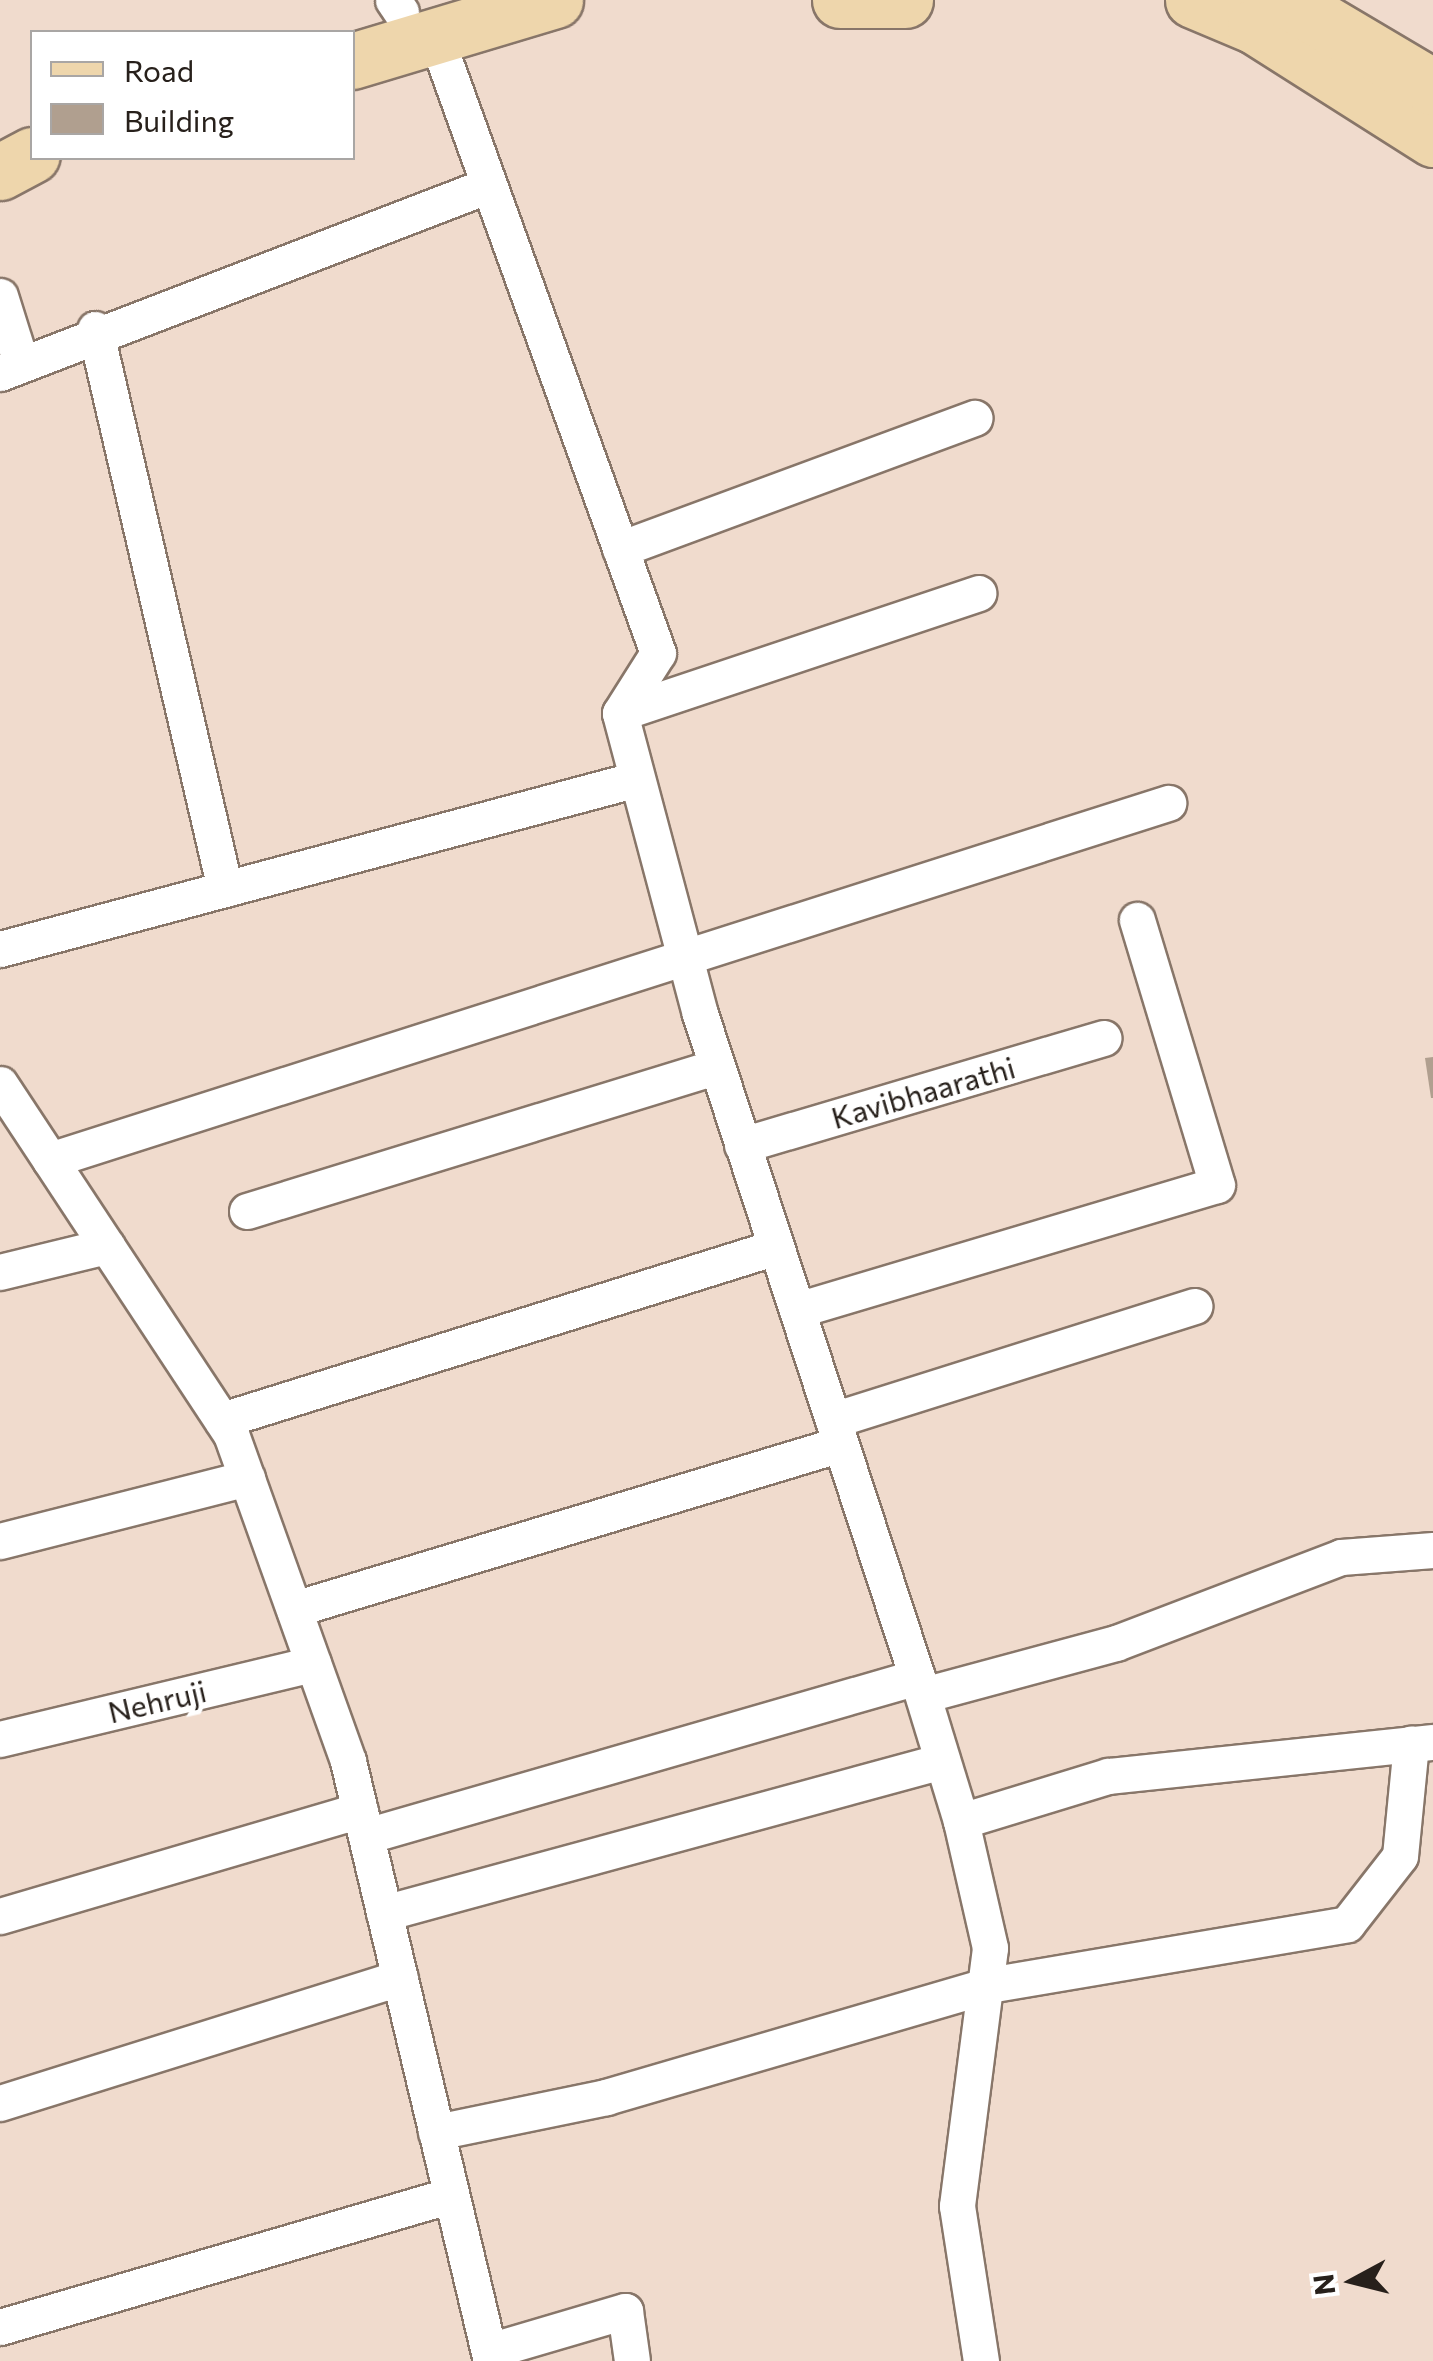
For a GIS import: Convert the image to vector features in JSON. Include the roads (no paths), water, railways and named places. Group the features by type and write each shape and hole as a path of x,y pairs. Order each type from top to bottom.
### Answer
{"main road":[{"path":"341,30 417,12 555,0"},
{"path":"840,0 905,0"},
{"path":"1193,0 1255,26 1433,139"},
{"path":"1286,0 1433,87"},
{"path":"355,59 417,12"},
{"path":"0,172 30,154"}],"street":[{"path":"417,12 489,185 658,652 620,714 716,1067 920,1686 960,1821 990,1948 957,2206 981,2361"},
{"path":"0,146 30,153"},
{"path":"0,296 11,368 95,329 489,185"},
{"path":"95,329 225,888"},
{"path":"620,549 974,418"},
{"path":"620,714 978,594"},
{"path":"0,949 637,778"},
{"path":"50,1160 1168,803"},
{"path":"796,1310 1217,1186 1137,920"},
{"name":"Kavibhaarathi","path":"742,1145 1103,1038"},
{"path":"247,1211 716,1067"},
{"path":"0,1084 226,1427 247,1478 313,1664 363,1824 490,2356 625,2311 632,2361"},
{"path":"0,1272 107,1246"},
{"path":"195,1491 226,1427 776,1247"},
{"path":"294,1609 837,1432 1194,1306"},
{"path":"0,1541 247,1478"},
{"path":"0,1916 920,1686 1116,1644 1341,1557 1433,1550"},
{"name":"Nehruji","path":"0,1739 313,1664"},
{"path":"436,2132 606,2097 988,1985 1347,1924 1400,1856 1422,1743 1108,1776 960,1821"},
{"path":"384,1913 942,1761"},
{"path":"0,2103 400,1978"},
{"path":"0,2327 452,2196"}]}
